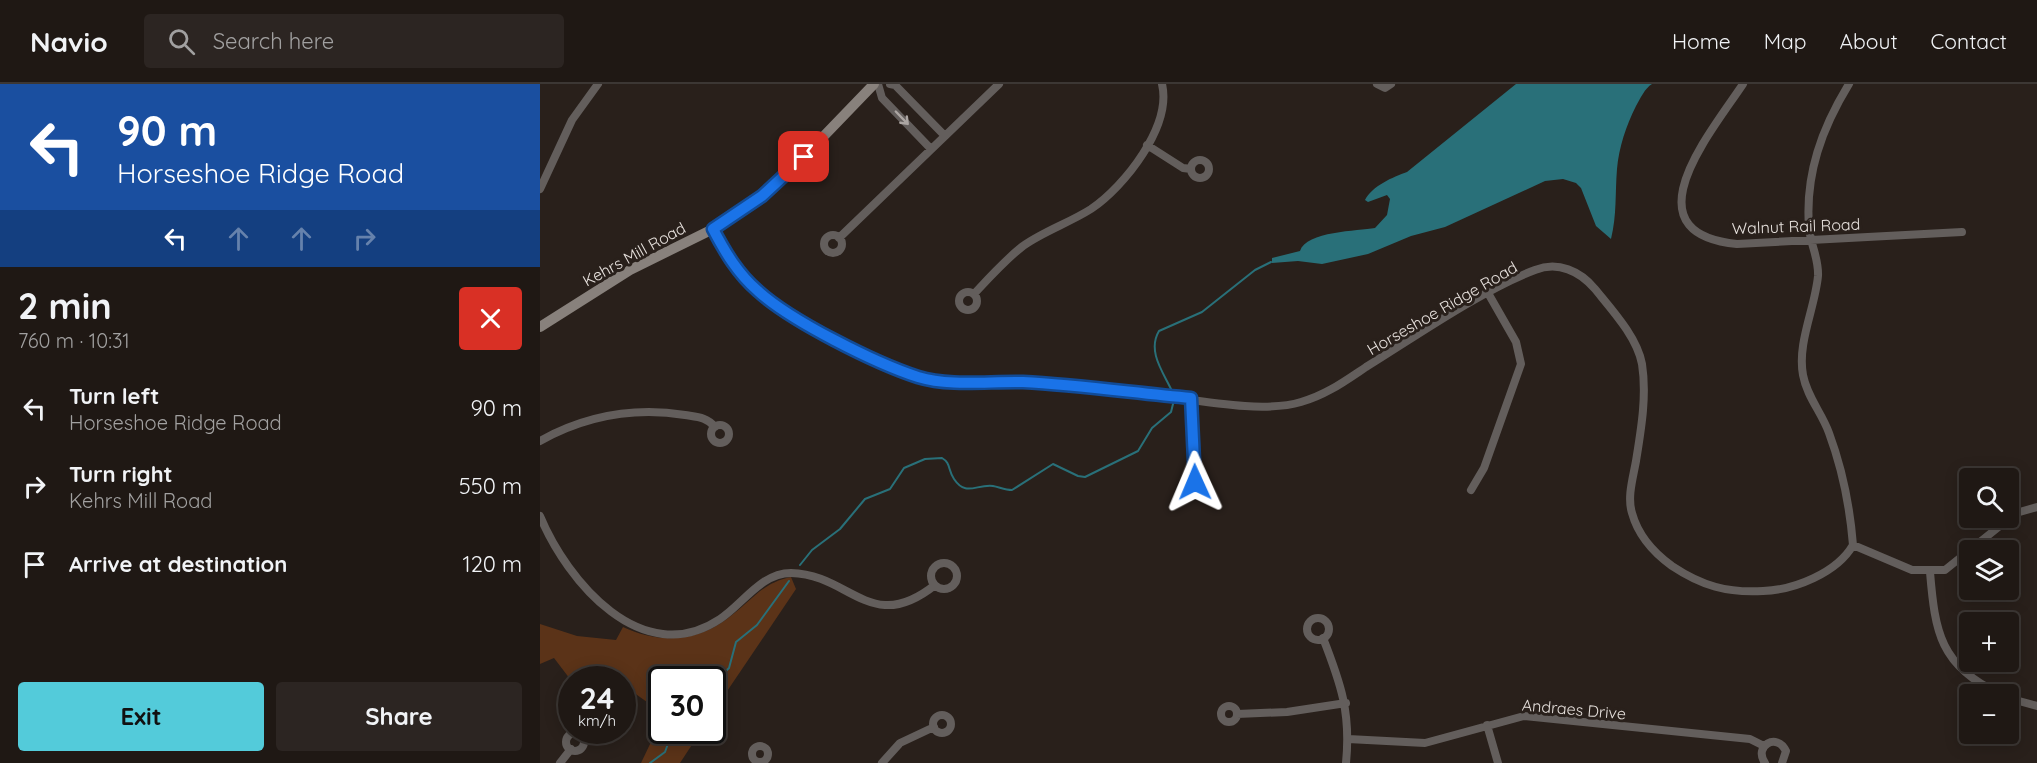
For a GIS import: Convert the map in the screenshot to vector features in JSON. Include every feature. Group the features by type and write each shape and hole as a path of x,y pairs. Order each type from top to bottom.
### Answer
{"main road":[{"name":"Kehrs Mill Road","path":"540,327 630,270 713,229 744,210 778,183 876,84"}],"street":[{"path":"540,189 572,120 598,84"},
{"path":"876,84 882,98 931,149"},
{"path":"890,84 895,85 945,136"},
{"path":"839,238 999,84"},
{"path":"974,294 1022,247 1090,209 1107,196 1136,163 1164,113 1162,84"},
{"path":"1377,84 1385,88 1391,84"},
{"name":"Walnut Rail Road","path":"1743,84 1689,165 1682,185 1683,212 1705,239 1737,244 1962,232"},
{"path":"1849,84 1816,148 1810,188 1811,239 1816,252 1818,273 1804,345 1803,374 1811,400 1828,431 1838,461 1853,545 1912,570 1930,572 1945,570 2016,513 2037,507"},
{"path":"1147,145 1184,168 1191,168"},
{"name":"Horseshoe Ridge Road","path":"713,229 728,256 746,279 782,309 877,360 919,377 938,381 1025,382 1191,398 1250,407 1300,402 1338,387 1361,370 1488,293 1536,269 1548,267 1572,270 1592,285 1630,336 1641,361 1643,383 1641,426 1630,493 1631,509 1644,539 1658,556 1714,589 1741,592 1773,591 1832,569 1853,545"},
{"path":"1471,490 1484,468 1521,364 1516,342 1488,293"},
{"path":"1191,398 1195,482"},
{"path":"540,441 578,423 619,413 672,413 700,417 710,421 715,427"},
{"path":"540,516 562,559 586,589 623,621 649,632 680,634 702,629 720,620 758,586 778,574 794,573 814,577 860,600 882,605 908,602 935,585"},
{"path":"1930,572 1934,621 1947,653 1960,668 1985,684"},
{"path":"1323,638 1346,703 1348,740 1346,763"},
{"path":"2019,701 2037,706"},
{"path":"1238,714 1287,712 1346,703"},
{"name":"Andraes Drive","path":"1348,740 1425,744 1524,716 1750,739 1764,746 1770,741 1782,744 1786,755 1782,763"},
{"path":"1487,725 1498,763"},
{"path":"882,763 900,743 934,727"},
{"path":"1764,746 1761,757 1765,763"},
{"path":"560,763 571,749"}],"shaded area":[{"path":"791,577 796,589 726,693 726,666 648,666 648,703 636,694 636,666 560,666 554,658 540,664 540,624 577,636 616,640 623,627 662,638 689,636 715,627 764,588"},
{"path":"650,744 692,744 680,763 641,763"}],"water":[{"path":"1516,84 1652,84 1636,106 1621,145 1611,239 1596,226 1581,188 1576,183 1563,179 1545,181 1445,227 1411,236 1368,254 1322,264 1298,261 1272,263 1272,258 1300,251 1304,244 1312,239 1345,231 1375,228 1387,215 1390,199 1387,195 1368,202 1365,200 1368,195 1389,179 1407,172"}],"waterway":[{"path":"1171,389 1155,354 1159,331 1202,312 1255,270 1271,262"},
{"path":"800,565 812,550 840,529 865,499 890,489 904,468 925,459 942,458 947,462 958,484 967,489 993,486 1012,490 1053,464 1085,477 1138,451 1152,428 1171,412 1174,400"},
{"path":"726,671 729,668 736,642 757,625 789,581"},
{"path":"650,763 665,752 668,744"}],"route":[{"path":"804,157 762,196 713,229 728,256 759,292 782,309 834,338 877,360 919,377 938,381 1025,382 1191,398 1196,465 1195,482"}]}
